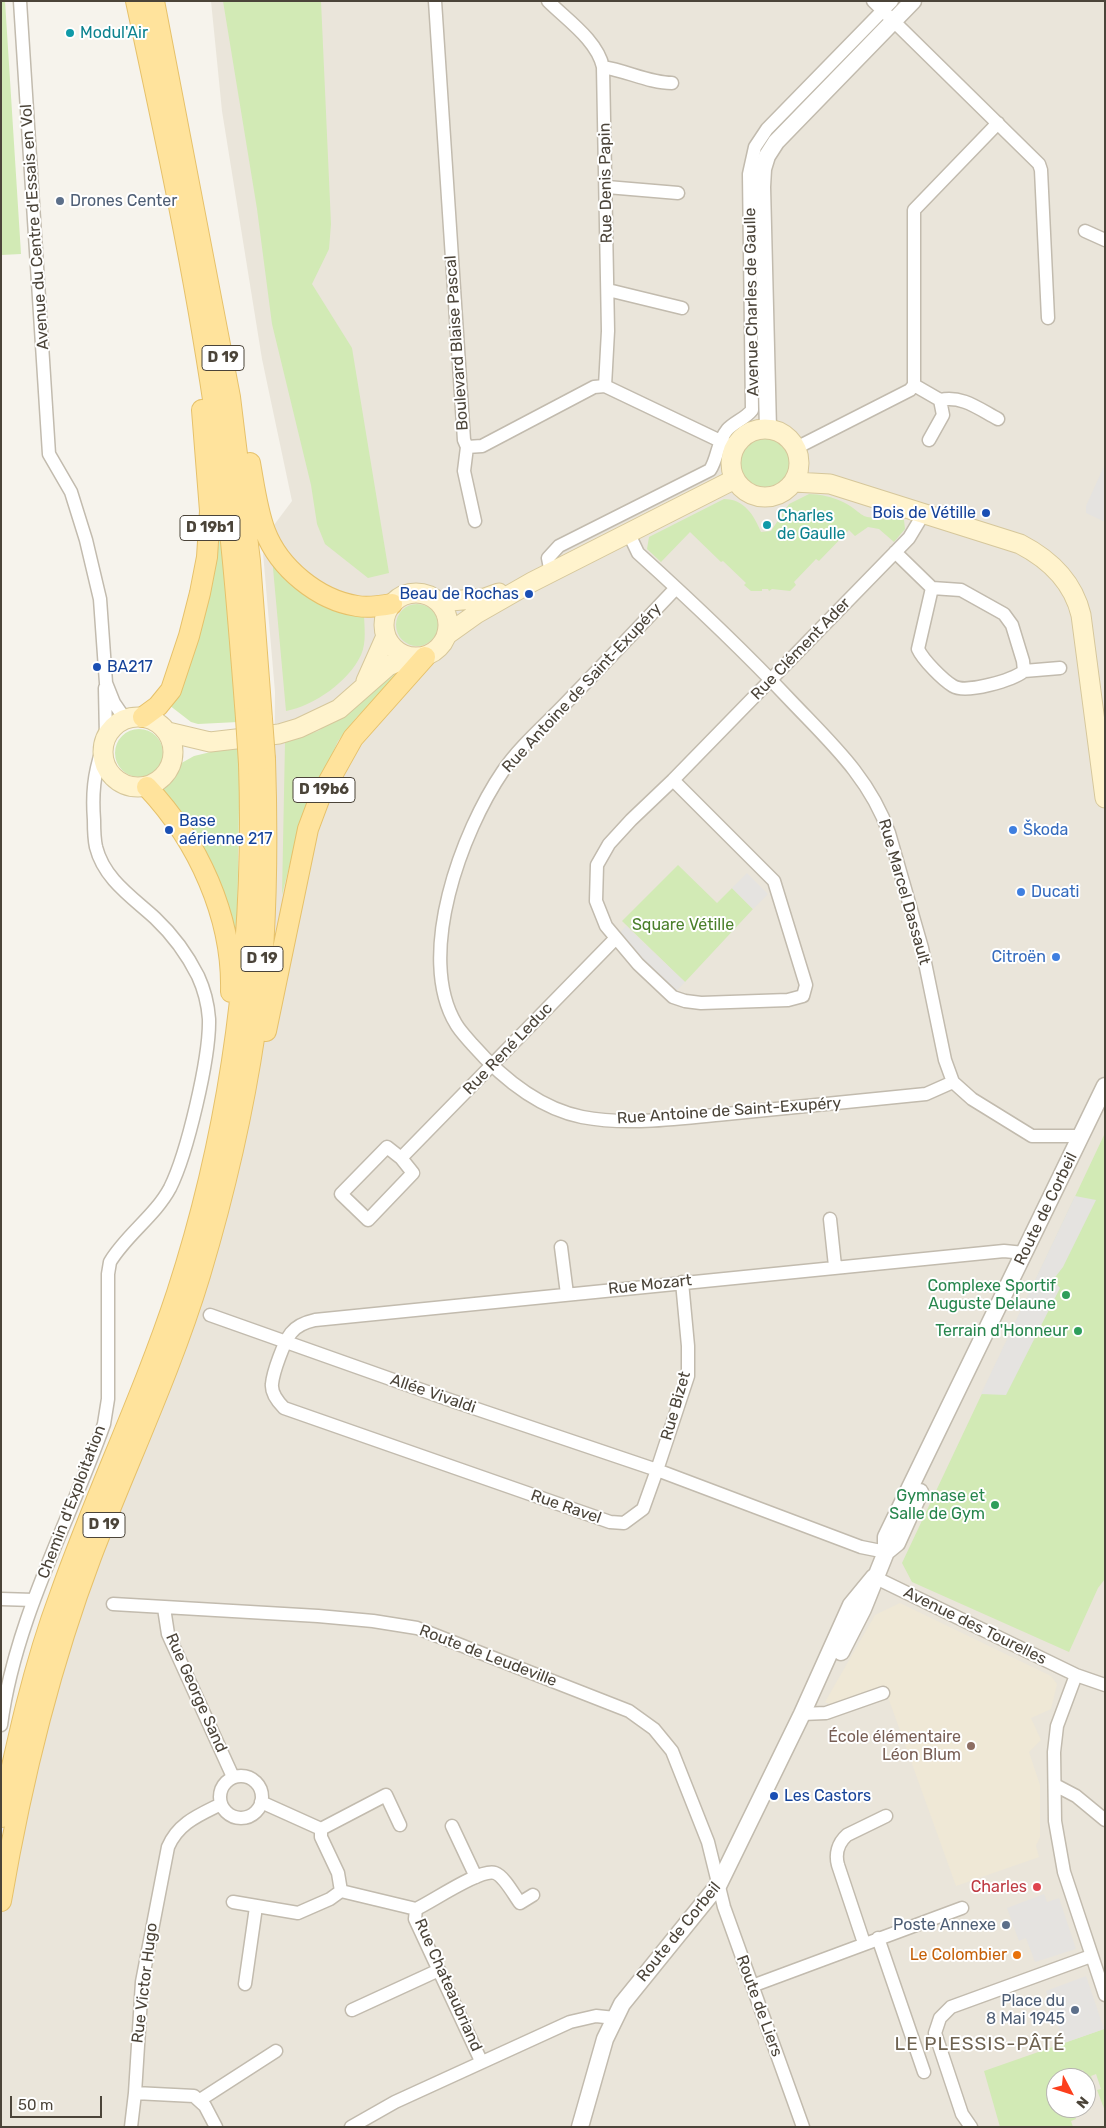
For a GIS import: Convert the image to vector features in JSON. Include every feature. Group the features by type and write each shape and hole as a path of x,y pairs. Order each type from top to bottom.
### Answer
{"main road":[{"name":"D 19","path":"136,1 200,324 214,406 254,719"},
{"name":"D 19","path":"1,1901 31,1753 71,1615 91,1558 180,1335 211,1235 231,1156 255,1030 263,945 267,817 257,762 254,719 250,561 230,398 154,1"},
{"path":"154,1 204,205 256,492 265,531 280,559 309,585 329,597 356,606 392,604"},
{"name":"D 19b1","path":"134,718 158,706 171,690 189,636 206,557 210,511 196,360 200,324"},
{"path":"797,465 781,494 764,498 746,493 735,479 727,444 739,441 751,432 768,429 784,434 797,465 830,484 1020,544 1047,560 1073,592 1081,615 1105,798"},
{"path":"168,732 210,742 279,734 299,728 339,709 388,666 440,648 448,634 476,614 532,582 628,532 708,495 735,479"},
{"path":"439,602 485,598 532,582"},
{"path":"417,657 399,653 391,646 386,636 384,620 392,604 402,596 420,593 430,596 439,602 446,611 449,622 448,634"},
{"path":"364,686 386,636"},
{"name":"D 19b6","path":"231,1156 243,1139 308,829 320,797 353,738 408,679 417,657"},
{"path":"172,764 174,751 168,732 158,722 134,718 114,726 104,743 107,769 121,784 133,788 147,787 158,782 172,764 210,742"},
{"name":"D 19","path":"1,1817 32,1683 58,1599 142,1388 177,1294 210,1178 228,1090 239,1021 248,934 251,821 257,762"},
{"path":"147,787 169,811 205,873 217,901 232,968 230,1003 220,1079 228,1090"}],"street":[{"name":"Avenue du Centre d'Essais en Vol","path":"20,1 49,454 71,492 98,582 106,683"},
{"name":"Boulevard Blaise Pascal","path":"435,1 463,430 467,447 482,446 594,387 605,386"},
{"name":"Rue Denis Papin","path":"548,1 594,46 601,57 603,67 608,290 605,386"},
{"path":"873,1 1035,158 1041,170 1048,318"},
{"name":"Avenue Charles de Gaulle","path":"768,429 763,169 767,156 787,130 888,16 892,1"},
{"name":"Avenue Charles de Gaulle","path":"551,573 548,558 559,546 710,470 727,444 727,430 749,414 753,406 749,174 755,147 768,129 888,16 913,1"},
{"path":"603,67 626,71 659,83 672,83"},
{"path":"797,465 910,390 914,384 912,218 914,210 998,123"},
{"path":"607,187 678,193"},
{"path":"1084,231 1105,240"},
{"path":"608,290 682,308"},
{"path":"914,384 940,400 962,399 998,419"},
{"path":"605,386 727,444"},
{"path":"929,440 943,415 940,400"},
{"path":"467,447 464,471 475,521"},
{"name":"Rue Clément Ader","path":"673,780 774,882 806,985 803,996 788,1000 701,1003 679,1000 667,992 615,939 606,926 596,901 595,881 597,865 602,853 619,832 673,780 909,538 924,513"},
{"name":"Rue Marcel Dassault","path":"628,532 638,553 771,680 847,758 867,786 883,816 922,948 947,1068 953,1082 972,1099 1032,1136 1038,1138 1081,1136"},
{"path":"894,552 932,588 962,590 1004,614 1012,625 1024,671"},
{"name":"Rue Antoine de Saint-Exupéry","path":"676,588 514,758 503,772 482,808 462,852 450,889 442,926 442,978 446,996 457,1025 492,1065 519,1089 550,1106 583,1117 617,1120 707,1116 926,1094 953,1082"},
{"path":"932,588 918,649 922,657 953,686 962,689 990,685 1018,676 1024,671 1060,668"},
{"path":"106,683 114,703 134,718"},
{"path":"104,743 104,697 106,683"},
{"name":"Chemin d'Exploitation","path":"1,1724 4,1703 34,1600 104,1424 108,1399 108,1274 110,1262 162,1201 175,1176 189,1130 209,1032 208,1011 203,991 198,977 184,952 166,928 118,886 109,875 96,846 92,796 94,774 104,743"},
{"name":"Rue René Leduc","path":"401,1158 615,939"},
{"name":"Route de Corbeil","path":"580,2127 605,2039 615,2018 640,1980 719,1884 802,1714 851,1605 874,1577 886,1552 897,1543 919,1494 934,1440 1105,1086"},
{"path":"387,1147 401,1158 413,1173 368,1220 341,1194 387,1147"},
{"path":"830,1219 835,1266"},
{"path":"561,1247 566,1294"},
{"name":"Rue Mozart","path":"285,1343 298,1326 304,1322 315,1320 835,1266 1004,1251 1024,1254"},
{"name":"Rue Bizet","path":"657,1470 688,1376 688,1346 682,1282"},
{"name":"Allée Vivaldi","path":"210,1315 285,1343 657,1470"},
{"name":"Rue Ravel","path":"285,1343 272,1386 276,1401 284,1408 610,1522 624,1523 643,1509 657,1470"},
{"path":"657,1470 861,1547 886,1552"},
{"name":"Avenue des Tourelles","path":"874,1577 1076,1675 1105,1685"},
{"path":"1,1599 34,1600"},
{"name":"Route de Leudeville","path":"113,1604 318,1616 373,1621 417,1628 629,1711 654,1729 672,1751 708,1842 719,1884"},
{"name":"Rue George Sand","path":"164,1608 168,1634 233,1777"},
{"path":"1076,1675 1057,1726 1054,1752 1055,1821 1059,1850 1091,1956 1102,1976 1105,1995"},
{"path":"802,1714 826,1713 883,1693"},
{"path":"245,1776 255,1782 260,1789 261,1802 252,1814 238,1817 231,1815 221,1804 222,1788 233,1777 245,1776"},
{"path":"1055,1785 1076,1796 1105,1820"},
{"path":"321,1829 386,1795 400,1825"},
{"path":"261,1802 321,1829"},
{"name":"Rue Victor Hugo","path":"131,2127 142,1982 168,1847 173,1836 182,1826 221,1804"},
{"path":"864,1943 838,1865 837,1853 842,1839 847,1835 886,1816"},
{"path":"452,1826 476,1876"},
{"path":"233,1902 298,1913 323,1903 341,1891 338,1873 320,1837 321,1829"},
{"path":"416,1909 476,1876 495,1873 520,1903 533,1895"},
{"name":"Route de Liers","path":"719,1884 724,1907 803,2127"},
{"name":"Rue Chateaubriand","path":"341,1891 416,1909 415,1919 482,2061"},
{"path":"245,1984 256,1906"},
{"path":"752,1986 962,1908"},
{"path":"878,1938 924,2072"},
{"path":"971,2127 962,2114 934,2033 940,2018 951,2007 1091,1956"},
{"path":"352,2010 439,1970"},
{"path":"351,2127 395,2102 570,2022 596,2016 615,2018"},
{"path":"200,2100 276,2051"},
{"path":"135,2093 194,2096 200,2100 216,2127"}],"shaded area":[{"path":"211,1 1105,1 1105,2127 1,2127 1,1904 9,1855 273,952 275,692 262,541 292,501 262,359 222,111"},
{"path":"1105,464 1105,522 1086,513 1086,506"},
{"path":"747,873 768,894 753,909 732,888"},
{"path":"626,926 685,982 676,991 618,935"},
{"path":"1075,1196 1096,1200 1063,1267 1053,1280 1060,1288 1006,1395 981,1394"},
{"name":"École élémentaire Léon Blum","path":"900,1603 1051,1676 1057,1684 1051,1709 1031,1718 1041,1740 1029,1752 1040,1785 1040,1837 1036,1846 1039,1857 956,1886 884,1686 832,1705 825,1702 875,1615"},
{"path":"1044,1894 1047,1902 1059,1898 1076,1949 1035,1962 1026,1938 1019,1941 1007,1908"},
{"name":"Place du 8 Mai 1945","path":"1086,1976 1104,2029 1064,2043 1046,1991"}],"green space":[{"path":"1,1 5,1 21,254 1,255"},
{"path":"223,1 321,1 331,224 329,249 312,284 352,348 389,573 368,578 325,544 317,524 311,485 272,324 257,209"},
{"path":"760,437 770,437 783,444 790,457 790,467 783,480 770,487 760,487 751,483 744,476 740,467 740,457 744,448 751,441"},
{"path":"809,494 839,500 866,517 877,517 884,514 904,520 905,529 894,542 879,529 868,527 855,536 849,530 819,561 816,559 794,582 796,585 790,591 762,589 762,591 751,591 744,585 746,583 690,532 661,562 647,549 649,537 724,499 743,505 755,520 761,532 771,531 789,504"},
{"path":"221,529 238,722 198,724 191,722 169,705 190,664 204,620"},
{"path":"272,557 364,612 365,639 363,650 348,674 319,698 308,704 286,711"},
{"path":"417,604 432,610 438,625 432,640 417,646 402,640 396,625 402,610"},
{"path":"390,672 401,672 356,718 338,741 299,828 282,895 285,742 318,731 332,722"},
{"path":"139,729 148,731 156,736 161,744 163,753 161,762 156,770 148,775 139,777 130,775 122,770 117,762 115,753 117,744 122,736 130,731"},
{"path":"240,745 237,935 226,900 162,791 175,776 178,765 194,756"},
{"name":"Square Vétille","path":"678,865 717,903 732,888 753,909 685,982 622,921"},
{"name":"Complexe Sportif Auguste Delaune","path":"1105,1133 1105,1579 1098,1588 1069,1652 912,1582 902,1563"},
{"path":"1104,2029 1105,2111 1097,2090 1101,2089 1096,2068 1046,2068 1046,2118 1076,2118 1071,2121 1073,2127 1000,2127 984,2071"}],"place":[{"name":"Modul'Air","path":"70,33"},
{"name":"Drones Center","path":"60,201"},
{"name":"Bois de Vétille","path":"986,513"},
{"name":"Charles de Gaulle","path":"767,525"},
{"name":"Beau de Rochas","path":"529,594"},
{"name":"BA217","path":"97,667"},
{"name":"Base aérienne 217","path":"169,830"},
{"name":"Škoda","path":"1013,830"},
{"name":"Ducati","path":"1021,892"},
{"name":"Citroën","path":"1056,957"},
{"name":"Complexe Sportif Auguste Delaune","path":"1066,1295"},
{"name":"Terrain d'Honneur","path":"1078,1331"},
{"name":"Gymnase et Salle de Gym","path":"995,1505"},
{"name":"École élémentaire Léon Blum","path":"971,1746"},
{"name":"Les Castors","path":"774,1796"},
{"name":"Charles","path":"1037,1887"},
{"name":"Poste Annexe","path":"1006,1925"},
{"name":"Le Colombier","path":"1017,1955"},
{"name":"Place du 8 Mai 1945","path":"1075,2010"}],"district":[{"name":"LE PLESSIS-PÂTÉ","path":"980,2045"}]}
